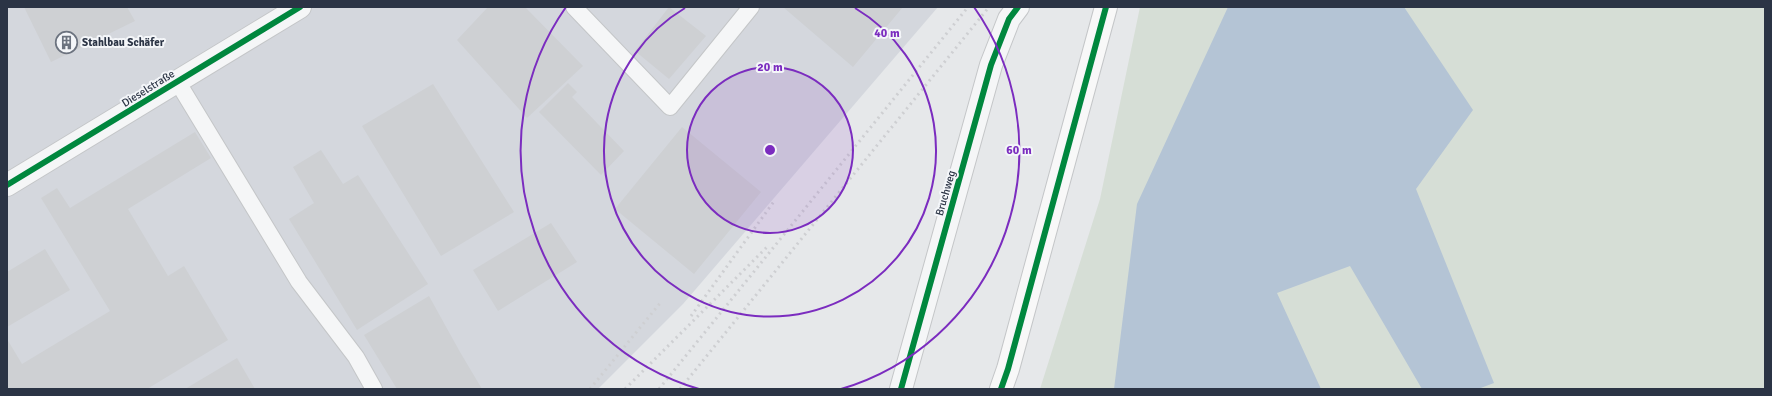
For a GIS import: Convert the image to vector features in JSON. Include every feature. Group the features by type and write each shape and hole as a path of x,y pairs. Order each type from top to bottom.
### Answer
{"main road":[{"path":"1001,389 1008,369 1106,7"}],"street":[{"name":"Dieselstraße","path":"7,185 300,7"},
{"name":"Bruchweg","path":"901,389 991,65 1009,19 1018,7"}],"lane":[{"path":"574,7 670,107 751,7"},
{"path":"177,81 299,282 356,357 374,389"}],"shaded area":[{"path":"7,7 938,7 683,304 598,389 7,389"},
{"path":"1140,7 1765,7 1765,389 1040,389 1100,199"}],"water":[{"path":"1228,7 1404,7 1473,110 1416,189 1494,383 1478,389 1422,389 1350,266 1277,293 1321,389 1114,389 1137,204"}],"building":[{"name":"Stahlbau Schäfer","path":"24,7 127,7 135,21 51,62"},
{"path":"488,7 525,7 583,66 527,118 457,40"},
{"path":"669,7 706,36 669,79 635,51"},
{"path":"783,7 903,7 853,67"},
{"path":"568,83 577,92 572,97 624,151 601,175 539,112"},
{"path":"433,84 514,212 441,256 362,126"},
{"path":"682,127 761,192 694,274 615,209"},
{"path":"195,132 211,158 128,209 168,276 184,266 228,340 147,389 7,389 7,339 22,364 110,311 41,198 57,188 70,208"},
{"path":"321,150 343,184 358,175 428,284 357,330 289,219 314,203 293,167"},
{"path":"551,223 577,262 498,311 473,270"},
{"path":"45,249 70,290 7,327 7,272"},
{"path":"429,296 482,389 397,389 364,335"},
{"path":"237,358 255,389 185,389"}],"railway":[{"path":"659,389 968,7"},
{"path":"680,389 989,7"},
{"path":"691,316 775,200"},
{"path":"625,389 769,245"},
{"path":"590,389 661,302"}],"cycle path":[{"path":"7,185 300,7"},
{"path":"901,389 991,65 1009,19 1018,7"},
{"path":"1001,389 1008,369 1106,7"}],"place":[{"name":"Stahlbau Schäfer","path":"67,42"}]}
